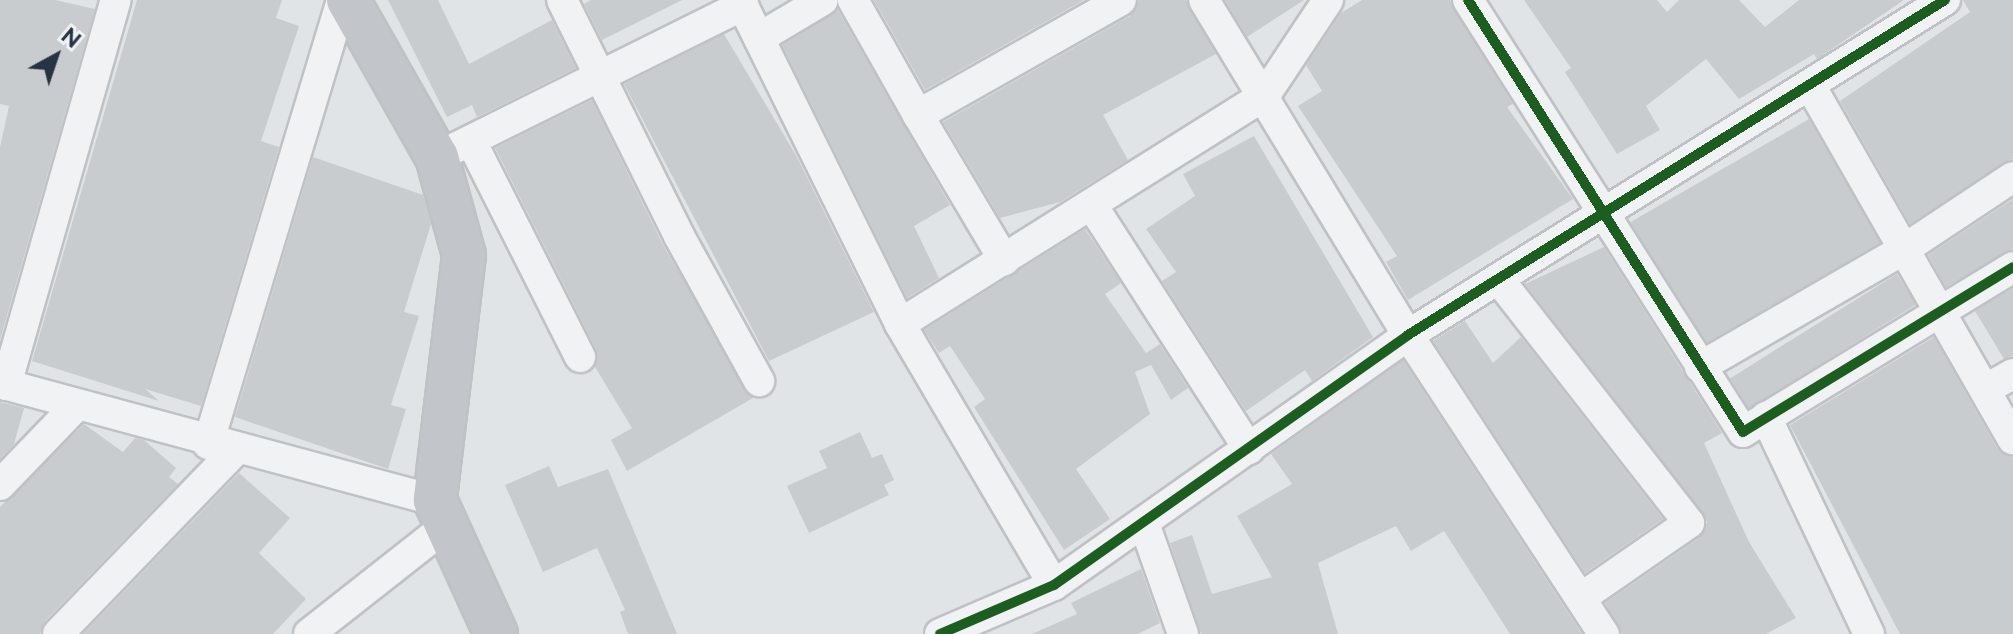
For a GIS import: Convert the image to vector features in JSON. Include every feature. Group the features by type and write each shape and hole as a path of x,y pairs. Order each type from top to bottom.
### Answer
{"street":[{"path":"345,0 454,149 580,357"},
{"path":"58,634 221,447 345,0"},
{"path":"562,0 759,381"},
{"path":"759,38 823,0"},
{"path":"853,0 1004,260"},
{"path":"918,115 1121,0"},
{"path":"1204,0 1265,95 1408,335 1604,634"},
{"path":"900,324 1093,207 1265,95 1328,0"},
{"path":"1468,0 1608,213 1700,367 1743,432 2013,267"},
{"path":"940,634 1054,585 1145,526 1408,335 1811,87 1945,0"},
{"path":"110,1 3,384 440,513"},
{"path":"454,149 742,3 900,324 1054,585"},
{"path":"1811,87 2013,439"},
{"path":"454,149 464,255 440,513 496,634"},
{"path":"1700,367 1906,248 2013,177"},
{"path":"1093,207 1249,449"},
{"path":"1500,281 1689,523 1582,597"},
{"path":"1986,389 2013,374"},
{"path":"0,485 76,406"},
{"path":"1766,417 1869,634"},
{"path":"309,634 440,513"},
{"path":"1145,526 1183,634"}],"building":[{"path":"0,0 55,0 95,9 0,340 0,147 9,106 0,104"},
{"path":"137,0 282,0 276,18 299,26 261,141 279,147 201,406 145,389 159,401 32,361"},
{"path":"388,0 438,0 469,64 552,20 576,68 477,117 472,105 447,117"},
{"path":"591,0 682,0 602,40 584,4"},
{"path":"874,0 1084,0 925,90"},
{"path":"1139,0 1186,0 1216,54 1103,115 1128,160 1060,202 1000,218 943,122 1130,16"},
{"path":"1225,0 1304,0 1247,37"},
{"path":"1362,0 1450,0 1513,104 1507,107 1573,199 1408,300 1386,262 1397,256 1298,106 1322,91 1306,65 1341,13"},
{"path":"1524,0 1657,0 1667,12 1679,0 1739,0 1765,27 1799,0 1904,0 1817,59 1814,54 1739,99 1706,59 1646,106 1660,130 1617,154 1565,72 1571,68"},
{"path":"1963,0 2013,0 2013,159 1910,224 1840,101 1970,12"},
{"path":"838,10 950,205 914,226 939,278 907,298 782,45"},
{"path":"724,34 797,157 874,312 769,361 624,84"},
{"path":"592,100 663,245 753,398 627,471 611,440 632,428 595,367 596,349 495,148"},
{"path":"1809,119 1880,243 1702,346 1631,222"},
{"path":"1254,136 1373,337 1312,381 1305,370 1246,411 1162,281 1176,272 1146,229 1195,196 1183,174"},
{"path":"313,157 423,195 431,224 404,312 419,316 391,405 406,409 388,469 235,417"},
{"path":"2013,199 2013,249 1946,287 1928,255"},
{"path":"1085,229 1121,283 1105,294 1146,353 1160,344 1188,388 1171,400 1151,365 1135,372 1150,414 1076,469 1110,519 1064,550 974,407 985,399 950,346 939,353 924,330"},
{"path":"1604,247 1722,433 1704,443 1749,542 1796,618 1766,634 1622,634 1605,603 1699,538 1707,522 1525,284"},
{"path":"1897,274 1916,305 1749,409 1730,378"},
{"path":"2013,288 2013,356 2004,359 1975,311"},
{"path":"1465,321 1493,363 1521,337 1663,519 1585,573 1433,341"},
{"path":"1934,337 1997,448 2013,457 2013,634 1900,634 1790,425"},
{"path":"1403,360 1582,634 1510,634 1444,531 1411,551 1396,526 1318,563 1338,634 1201,634 1170,543 1192,535 1212,594 1272,577 1237,516 1292,484 1271,454"},
{"path":"0,402 24,408 14,444 0,459"},
{"path":"84,424 123,452 135,438 144,440 176,468 169,477 178,484 45,621 40,634 0,634 0,507"},
{"path":"860,432 872,458 882,454 894,480 884,485 889,495 809,533 787,486 827,468 819,451"},
{"path":"549,466 558,487 608,469 677,634 628,634 620,612 625,610 597,548 543,572 505,485"},
{"path":"239,473 290,518 259,553 306,599 273,634 83,634"},
{"path":"1141,569 1160,623 1138,634 1032,634 1077,614 1071,603"}],"cycle path":[{"path":"1468,0 1743,432 2013,267"},
{"path":"940,634 1054,585 1408,335 1945,0"}]}
